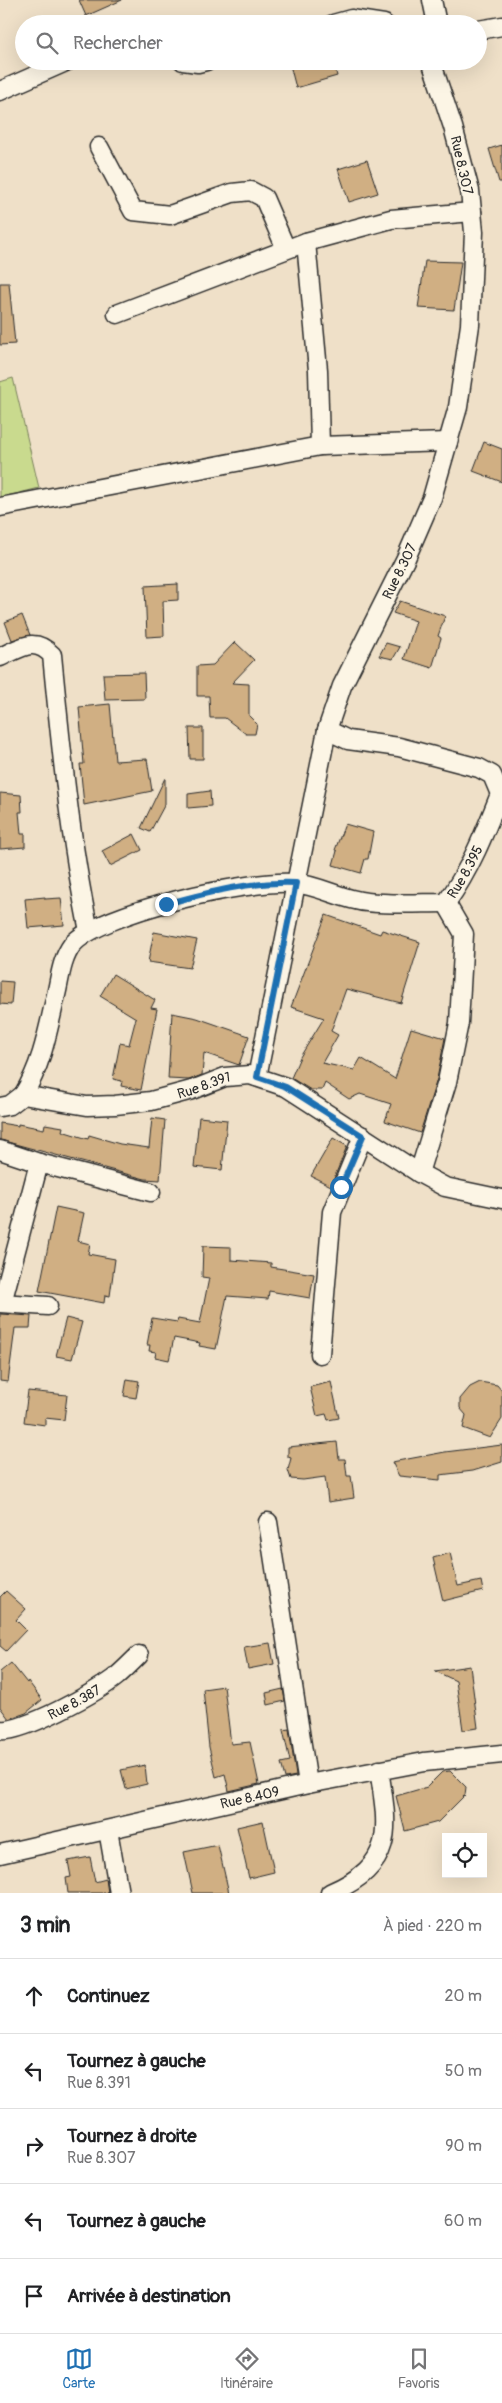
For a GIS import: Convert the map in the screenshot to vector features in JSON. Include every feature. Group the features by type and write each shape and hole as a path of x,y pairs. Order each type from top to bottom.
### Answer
{"street":[{"path":"432,0 435,15"},
{"path":"487,28 502,26"},
{"path":"0,91 48,70"},
{"name":"Rue 8.307","path":"257,1077 327,730 342,686 406,558 432,498 458,407 470,325 474,262 472,212 470,191 453,127 434,70"},
{"path":"99,147 133,211 170,215 232,193 251,191 264,198 286,249"},
{"path":"117,314 306,242 391,219 472,212"},
{"path":"306,242 318,370 320,446"},
{"path":"0,507 320,446 448,442"},
{"path":"0,657 31,644 44,647 52,655 65,790 78,876 89,931 72,946 61,966 43,1050 33,1079 23,1095 10,1105 0,1107"},
{"name":"Rue 8.395","path":"89,931 121,918 212,892 273,882 296,883 366,902 446,903 459,885 475,853 500,794 492,775 479,768 438,756 348,740 327,730"},
{"path":"418,1173 447,1082 459,1023 464,934 446,903"},
{"name":"Rue 8.391","path":"23,1095 87,1106 115,1106 159,1099 225,1078 250,1075 286,1087 418,1173 445,1186 502,1199"},
{"path":"320,1354 332,1212 363,1136"},
{"path":"0,1150 39,1163 151,1192"},
{"path":"39,1163 1,1303 48,1306"},
{"path":"268,1522 308,1784"},
{"name":"Rue 8.387","path":"0,1730 14,1730 78,1701 116,1677 139,1655"},
{"name":"Rue 8.409","path":"0,1854 308,1784 424,1762 502,1754"},
{"path":"330,1893 349,1885 370,1865 384,1844 387,1824 379,1770"},
{"path":"108,1830 119,1893"}],"green space":[{"path":"13,378 39,488 0,498 0,382"}],"building":[{"path":"79,0 122,0 88,15 86,15"},
{"path":"291,70 335,70 337,76 296,88"},
{"path":"502,145 502,182 499,182 489,149"},
{"path":"367,160 378,193 349,202 338,169"},
{"path":"425,261 461,262 454,310 418,308"},
{"path":"0,283 9,283 15,344 0,345"},
{"path":"484,442 502,449 502,482 473,471"},
{"path":"178,584 178,600 163,601 164,636 147,637 145,586"},
{"path":"400,601 445,616 438,636 441,638 432,668 404,659 416,621 393,613"},
{"path":"22,615 30,635 12,640 5,622"},
{"path":"235,642 254,660 232,683 249,684 249,716 257,724 255,734 246,734 225,718 210,718 209,696 197,696 197,666 213,665"},
{"path":"386,643 400,647 393,659 379,656"},
{"path":"144,673 145,699 105,700 103,674"},
{"path":"110,704 115,761 147,759 152,791 84,805 80,764 84,764 79,707"},
{"path":"189,728 203,728 203,759 190,759"},
{"path":"165,778 165,804 150,832 141,828"},
{"path":"210,791 211,806 188,808 188,794"},
{"path":"0,793 21,795 22,812 19,812 21,834 25,834 25,847 0,849"},
{"path":"345,824 373,832 368,859 365,859 361,873 333,865 337,851 335,850"},
{"path":"134,834 142,850 110,866 102,851"},
{"path":"45,897 45,899 61,898 64,925 28,928 25,899"},
{"path":"326,915 380,934 382,930 420,942 401,1003 346,989 331,1031 338,1035 322,1063 354,1070 361,1058 395,1079 411,1028 445,1038 437,1079 420,1133 385,1121 391,1104 360,1094 349,1099 325,1083 322,1090 311,1090 291,1078 300,1057 324,1018 291,1007"},
{"path":"154,932 197,940 190,968 148,962"},
{"path":"113,974 155,1000 151,1008 157,1009 141,1090 121,1086 122,1081 113,1079 120,1043 129,1045 136,1018 100,996"},
{"path":"0,981 13,982 11,1005 0,1004"},
{"path":"172,1013 197,1018 249,1036 239,1065 204,1053 202,1075 189,1080 168,1079"},
{"path":"199,1117 227,1120 222,1170 194,1167"},
{"path":"152,1118 165,1120 160,1180 145,1179 0,1140 0,1123 44,1129 45,1124 63,1127 62,1131 88,1139 89,1135 120,1144 149,1148"},
{"path":"333,1138 347,1146 331,1186 311,1176"},
{"path":"56,1207 84,1213 78,1241 90,1244 88,1254 115,1259 110,1296 105,1295 104,1303 39,1291"},
{"path":"203,1246 231,1247 231,1260 271,1263 271,1267 314,1274 310,1298 269,1291 268,1299 227,1296 216,1349 199,1346 200,1343 174,1338 169,1360 155,1357 156,1352 149,1351 150,1345 147,1345 152,1318 177,1322 178,1319 200,1323 209,1278 202,1277"},
{"path":"0,1314 31,1316 30,1328 15,1328 8,1382 0,1381"},
{"path":"66,1318 82,1322 72,1359 56,1356"},
{"path":"127,1379 139,1381 136,1398 124,1396"},
{"path":"331,1382 339,1418 328,1420 326,1414 317,1416 310,1387"},
{"path":"480,1382 497,1385 502,1391 502,1419 490,1438 463,1428 466,1415 460,1408 460,1399 470,1387"},
{"path":"28,1391 67,1395 64,1420 45,1418 45,1425 24,1422"},
{"path":"337,1442 339,1459 345,1459 347,1476 351,1476 354,1498 328,1502 325,1477 303,1480 291,1479 288,1470 291,1458 288,1457 288,1447"},
{"path":"502,1445 502,1462 473,1471 440,1475 440,1480 399,1476 392,1462 445,1452"},
{"path":"450,1553 458,1586 481,1581 483,1591 443,1601 433,1558"},
{"path":"6,1591 26,1609 16,1620 26,1630 6,1651 0,1646 0,1597"},
{"path":"270,1643 274,1664 248,1669 244,1647"},
{"path":"11,1663 42,1700 26,1713 9,1719 0,1707 0,1672"},
{"path":"470,1666 478,1728 463,1730 456,1681 435,1671"},
{"path":"224,1686 231,1744 250,1742 259,1784 229,1791 225,1774 216,1777 209,1747 203,1689"},
{"path":"283,1689 285,1701 268,1705 266,1693"},
{"path":"289,1729 296,1776 285,1778 281,1763 290,1761 283,1730"},
{"path":"145,1765 147,1784 126,1789 121,1770"},
{"path":"450,1771 466,1787 465,1795 438,1822 405,1831 396,1796 427,1787 442,1772"},
{"path":"263,1821 274,1872 249,1878 237,1827"},
{"path":"218,1845 229,1893 193,1893 184,1852"},
{"path":"90,1857 95,1882 106,1879 108,1893 68,1893 66,1878 71,1877 68,1861"}],"route":[{"path":"166,904 244,886 273,882 296,883 257,1077 286,1087 363,1136 341,1187"}]}
